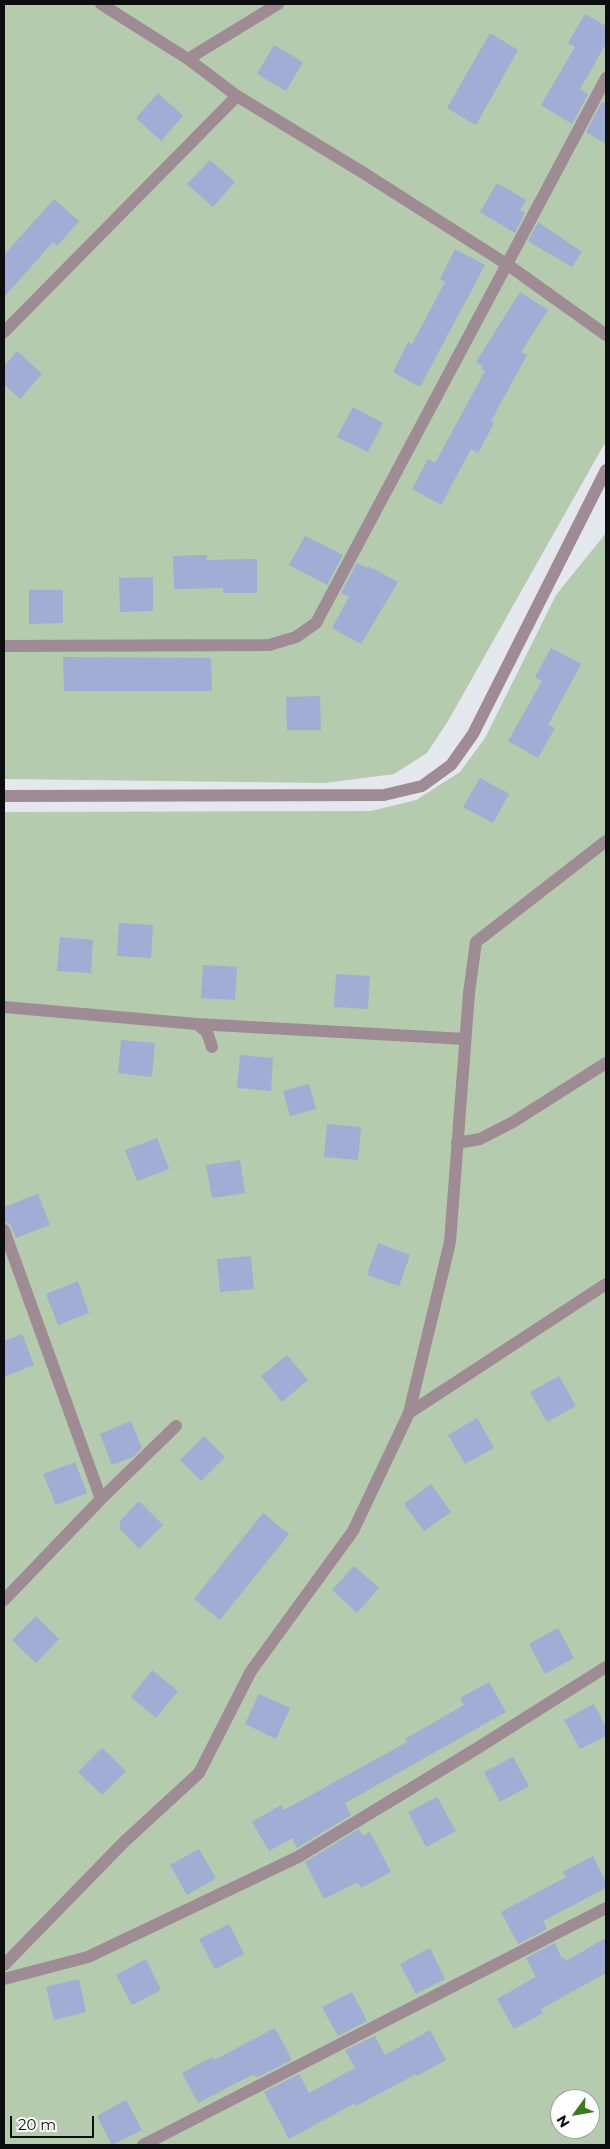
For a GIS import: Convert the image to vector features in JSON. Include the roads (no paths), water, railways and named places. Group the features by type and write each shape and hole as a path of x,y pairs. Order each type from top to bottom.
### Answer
{"lane":[{"path":"101,4 188,59 237,96 362,172 508,265 606,335"},
{"path":"188,59 278,4"},
{"path":"4,646 269,645 296,638 316,623 606,78"},
{"path":"4,332 237,96"},
{"path":"4,796 384,796 422,786 452,765 473,734 606,470"},
{"path":"4,1965 124,1842 199,1773 251,1671 353,1531 408,1413 450,1242 465,1039 476,942 606,841"},
{"path":"4,1007 197,1024 465,1039"},
{"path":"197,1024 207,1032 212,1047"},
{"path":"457,1143 480,1139 513,1122 606,1063"},
{"path":"4,1230 101,1499"},
{"path":"408,1413 606,1284"},
{"path":"4,1600 101,1499 176,1426"},
{"path":"4,1980 88,1957 298,1857 476,1749 606,1667"},
{"path":"143,2145 606,1908"}]}
